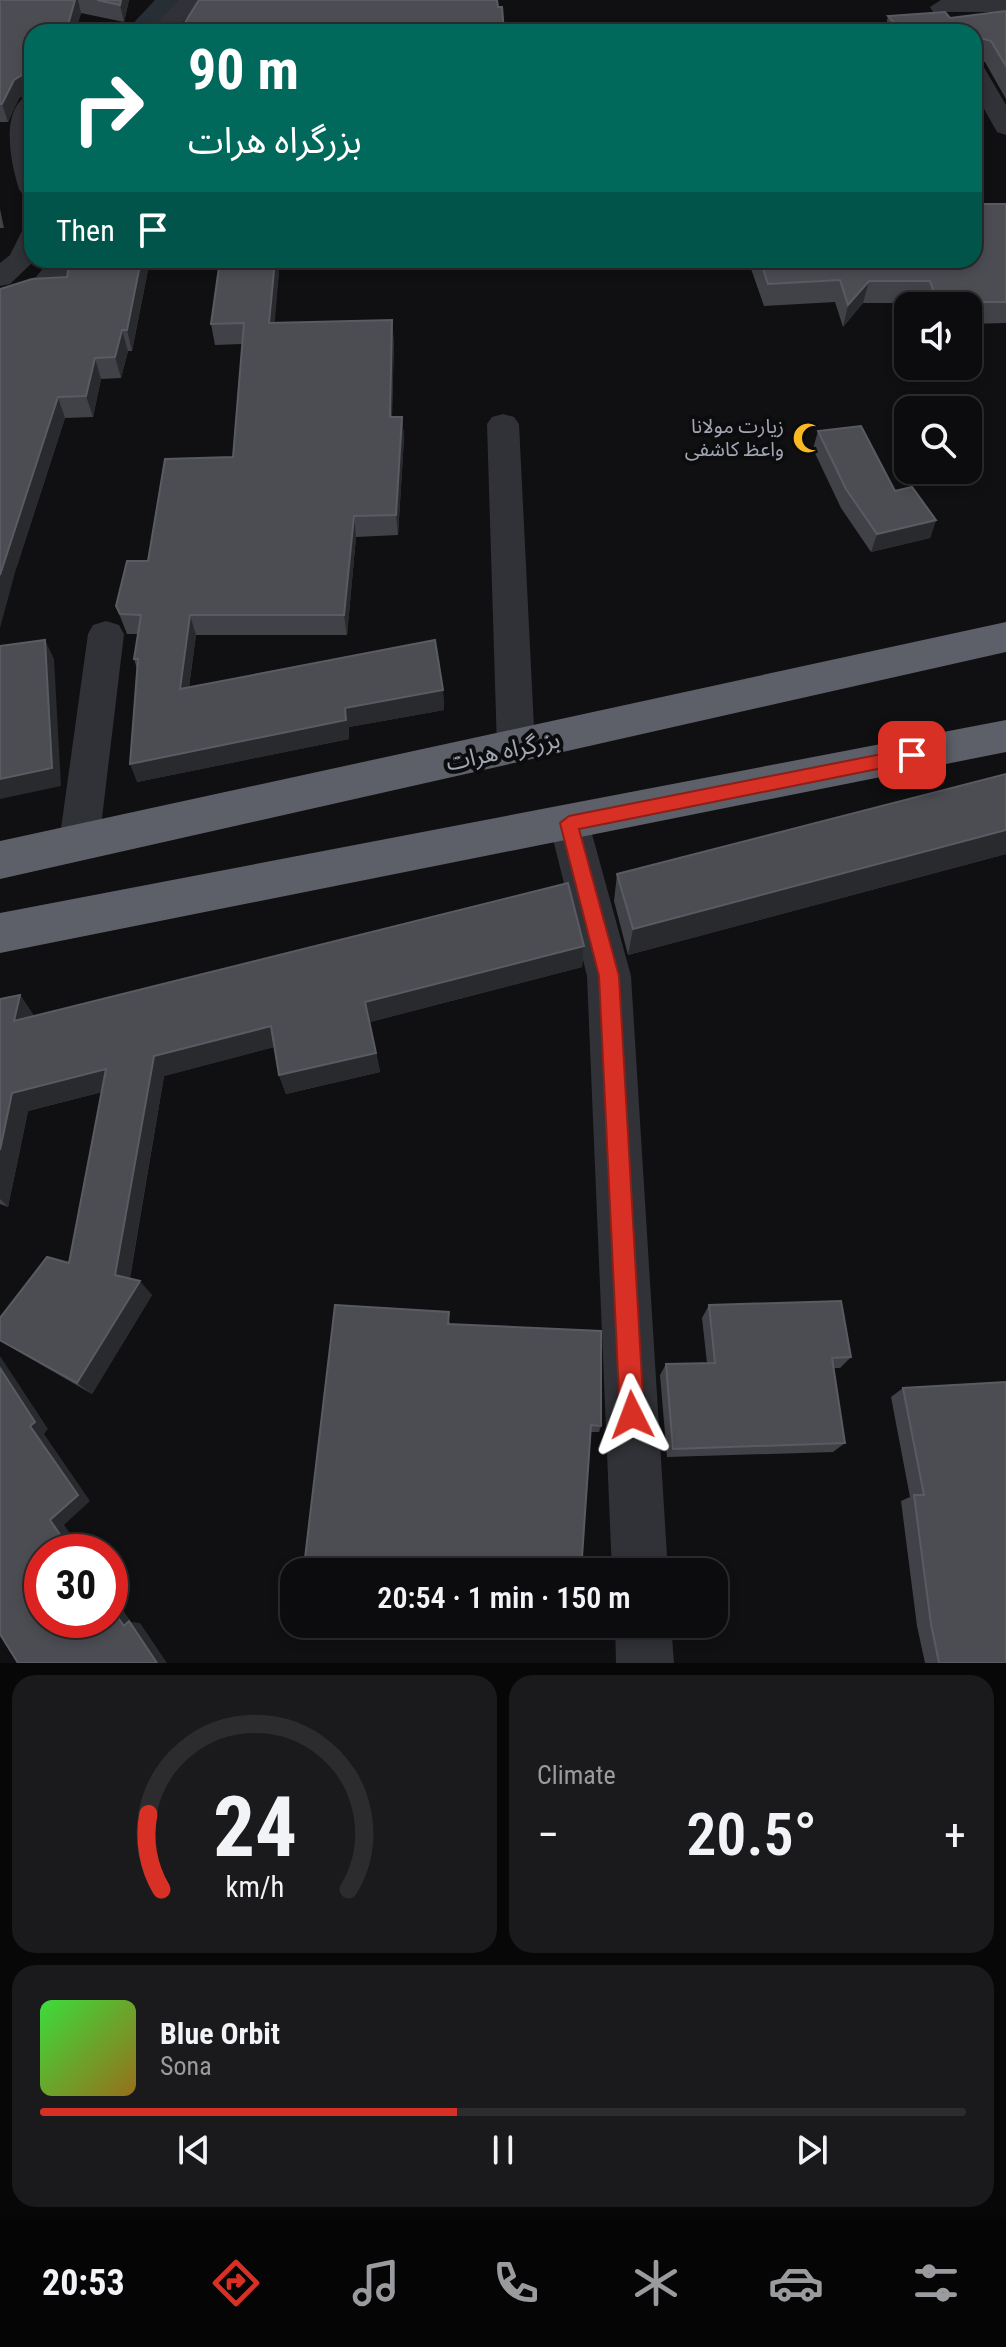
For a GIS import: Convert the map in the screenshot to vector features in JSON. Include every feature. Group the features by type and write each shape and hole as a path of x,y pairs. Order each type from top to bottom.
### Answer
{"highway":[{"name":"بزرگراه هرات","path":"0,860 1006,637"},
{"path":"0,933 1006,736"}],"street":[{"path":"152,24 161,0"},
{"path":"156,24 192,0"},
{"path":"943,18 1006,5"},
{"path":"982,84 1006,127"},
{"path":"24,107 18,112 14,133 24,162"},
{"path":"0,278 24,255"},
{"path":"0,300 37,290 61,268"},
{"path":"503,424 516,748"},
{"path":"79,843 106,634"},
{"path":"569,823 609,976 639,1558"},
{"path":"644,1638 645,1663"}],"building":[{"path":"0,0 75,0 68,24 24,24 24,74 14,80 0,104"},
{"path":"97,0 121,0 120,5"},
{"path":"199,0 497,0 498,7 502,7 503,24 184,24"},
{"path":"1006,11 1006,66 991,41 982,38 982,24 895,24 888,16 945,12 950,18"},
{"path":"982,204 1006,204 1006,302 982,302 982,292 934,292 930,281 869,281 848,305 840,280 768,284 763,268 982,268"},
{"path":"69,268 139,268 127,330 122,330 115,357 95,358 86,396 58,397 0,575 0,289 32,279 67,277"},
{"path":"219,268 274,268 269,323 392,320 390,417 402,417 396,515 354,516 344,615 190,615 180,689 435,640 443,690 345,708 346,720 130,764 138,659 134,659 141,615 120,614 116,606 127,561 148,561 165,459 233,457 244,323 211,324"},
{"path":"861,426 895,491 912,487 936,520 877,534 846,489 818,431"},
{"path":"45,640 52,768 0,779 0,646"},
{"path":"1006,774 1006,830 633,929 617,874"},
{"path":"568,883 584,946 365,1002 376,1053 279,1075 271,1026 154,1056 115,1275 140,1281 77,1383 0,1340 0,1318 47,1257 69,1263 106,1069 12,1093 0,1150 0,999 20,995 14,1021"},
{"path":"841,1301 851,1357 832,1358 845,1443 673,1449 666,1364 715,1363 709,1305"},
{"path":"335,1305 449,1312 448,1324 601,1331 601,1426 591,1425 582,1558 305,1558"},
{"path":"0,1368 35,1422 30,1426 78,1495 50,1520 60,1534 24,1534 24,1638 128,1638 129,1621 157,1663 18,1663 0,1634"},
{"path":"1006,1382 1006,1663 939,1663 914,1495 924,1495 903,1388"}],"waterway":[{"path":"146,24 169,0"}],"place":[{"name":"زیارت مولانا واعظ کاشفی","path":"808,438"}],"route":[{"path":"632,1415 609,976 569,823 912,755"}]}
